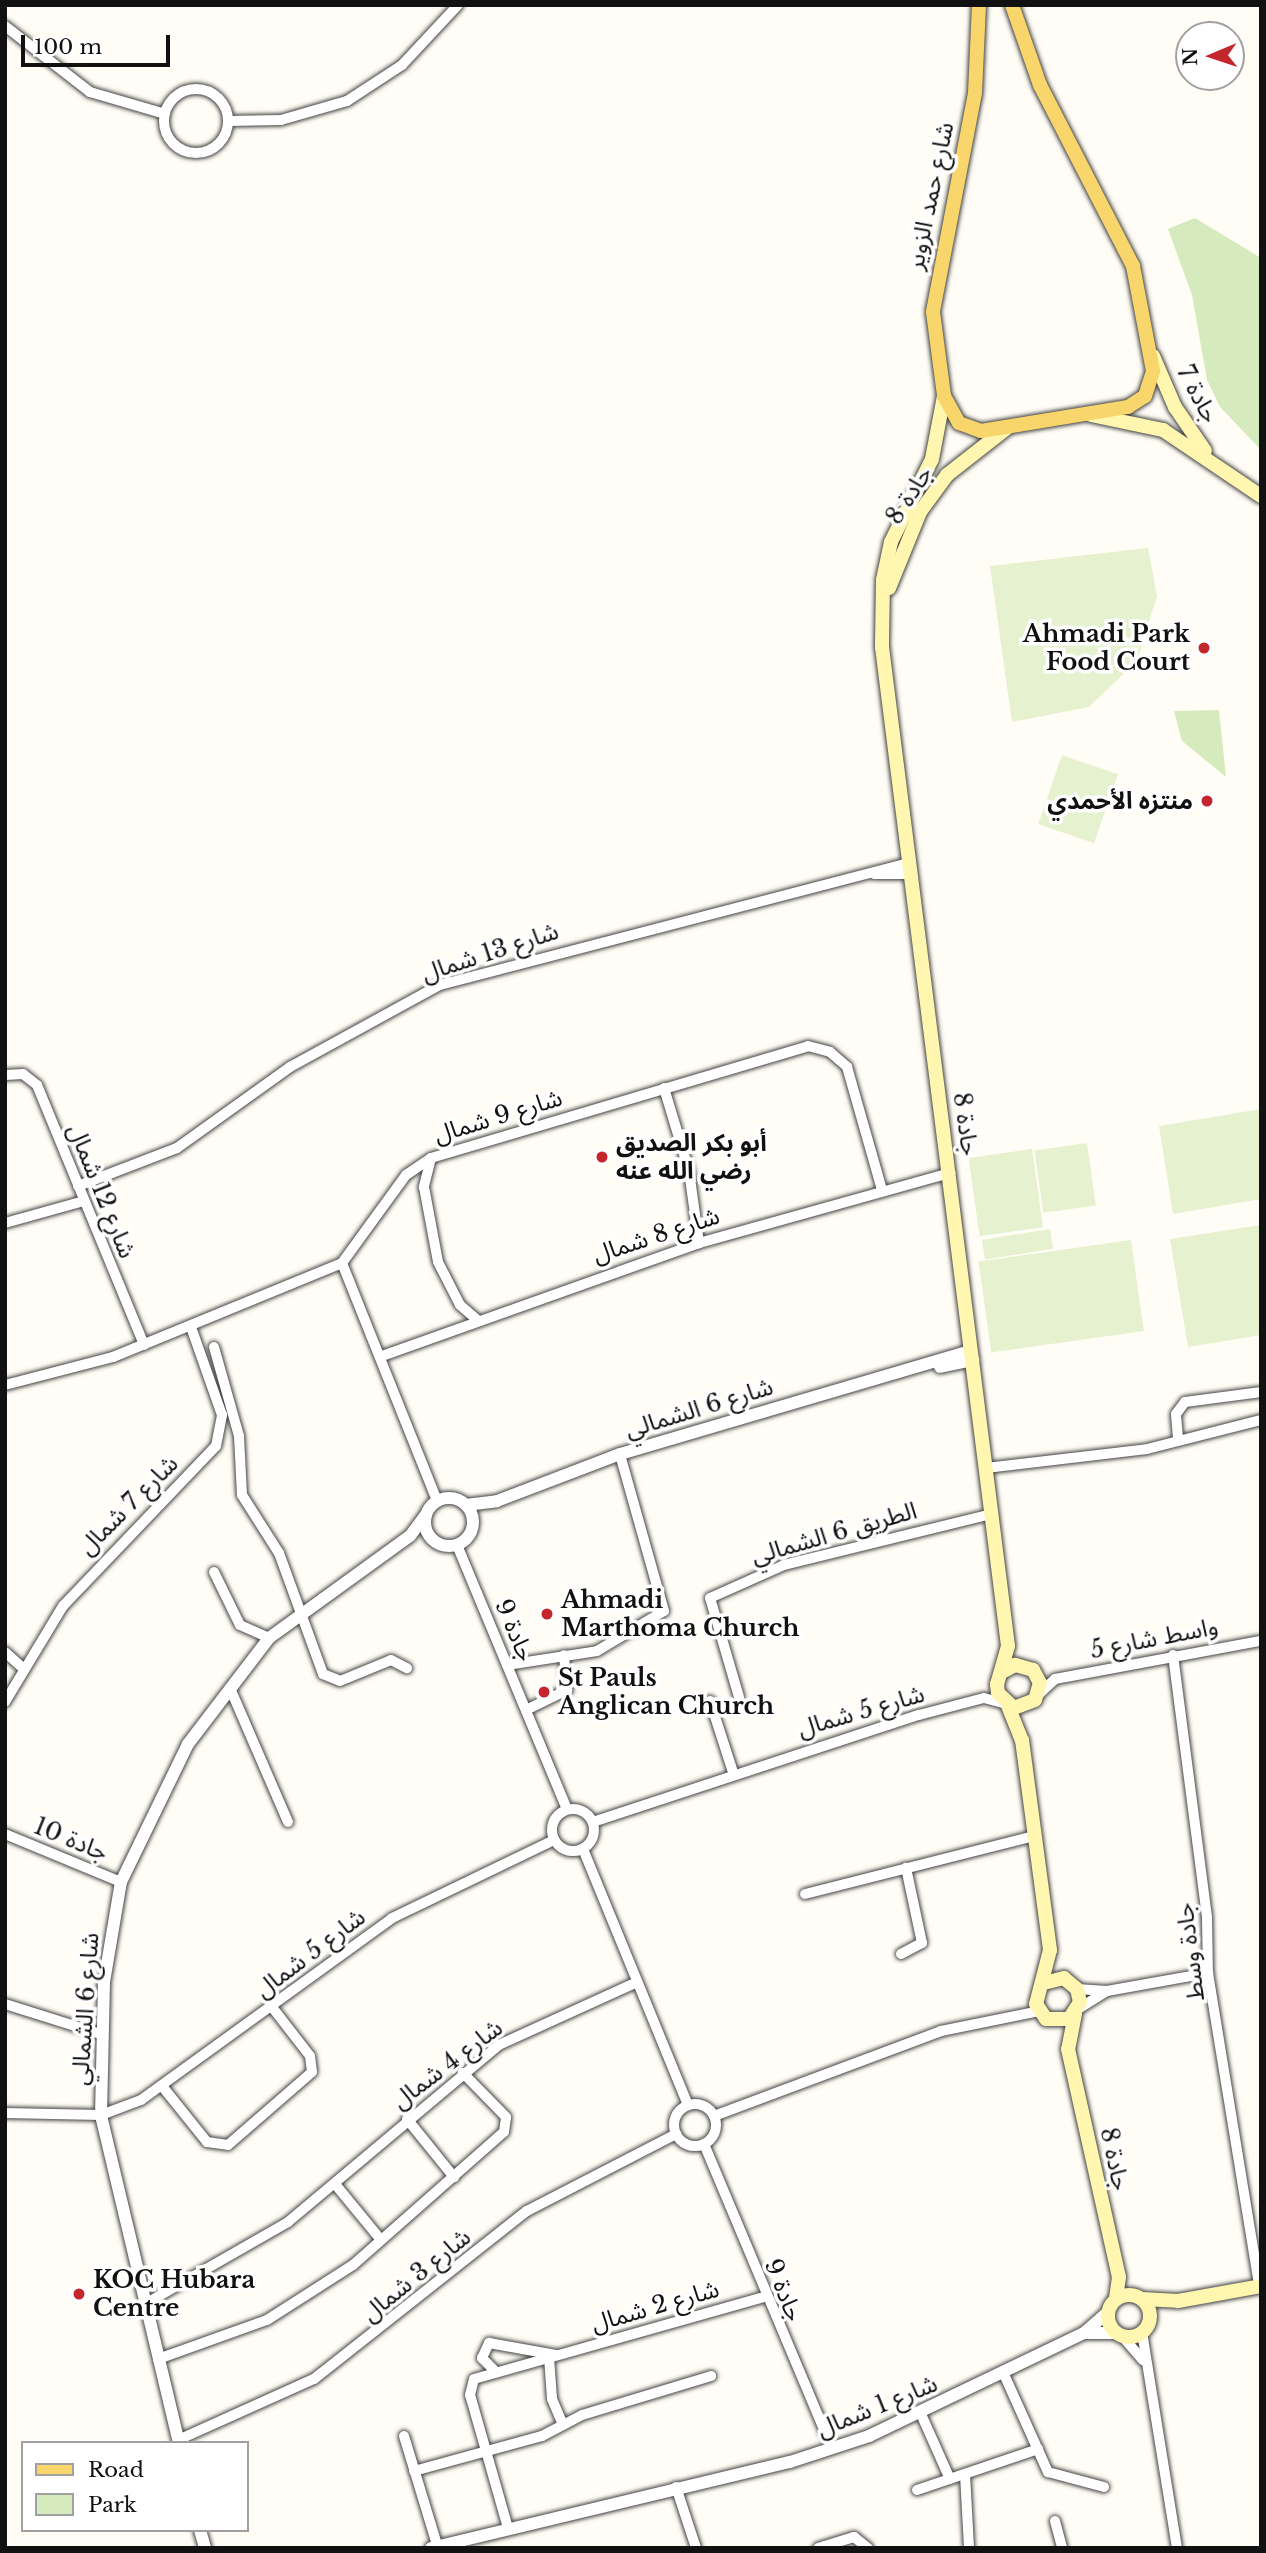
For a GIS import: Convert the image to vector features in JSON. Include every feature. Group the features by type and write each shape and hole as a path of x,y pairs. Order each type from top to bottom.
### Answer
{"main road":[{"name":"شارع حمد الزوير","path":"944,396 934,295 975,93 979,5"},
{"path":"944,396 967,429 1007,428 1091,415 1145,396 1151,353 1133,266 1040,85 1012,5"},
{"name":"جادة 7","path":"1151,353 1181,419 1208,455"},
{"name":"جادة 8","path":"944,396 932,459 891,542 881,609 909,869 950,1173 1008,1646 1000,1675"},
{"name":"جادة 7","path":"1091,415 1143,423 1208,455 1258,491"},
{"name":"جادة 8","path":"881,609 920,512 947,475 1007,428"},
{"name":"جادة 8","path":"1008,1646 1028,1667"},
{"path":"1022,1740 1037,1697 1028,1667 1000,1675 998,1693 1007,1705 1022,1740 1050,1950 1040,1989 1042,2015 1062,2022 1077,2012"},
{"path":"1007,1705 1021,1708 1037,1697"},
{"path":"1040,1989 1074,1985 1050,1950"},
{"name":"جادة 8","path":"1068,2049 1077,2012 1074,1985"},
{"name":"جادة 8","path":"1042,2015 1068,2049 1119,2277 1112,2305"},
{"name":"جادة 8","path":"1119,2277 1137,2297"},
{"path":"1178,2301 1146,2326 1120,2334 1112,2305 1137,2297 1178,2301 1260,2286"},
{"path":"1137,2297 1146,2326"}],"street":[{"path":"228,121 292,118 347,101 402,65 458,5"},
{"path":"5,26 89,92 165,114"},
{"path":"198,89 218,97 228,121 219,143 194,153 170,140 165,114 177,95 198,89"},
{"name":"شارع 13 شمال","path":"78,1185 177,1148 290,1067 440,985 874,874 909,869"},
{"name":"شارع 9 شمال","path":"341,1263 406,1175 431,1158 808,1046 830,1052 853,1084 882,1190"},
{"name":"شارع 12 شمال","path":"5,1074 23,1074 37,1084 144,1345"},
{"path":"664,1088 689,1171 699,1243"},
{"path":"431,1158 424,1187 438,1262 460,1305 477,1320"},
{"name":"شارع 8 شمال","path":"382,1356 699,1243 950,1173"},
{"path":"5,1223 84,1201"},
{"path":"5,1385 144,1345 341,1263 382,1356 437,1501"},
{"name":"شارع 7 شمال","path":"5,1702 23,1668 96,1566 216,1446 222,1415 191,1327"},
{"path":"214,1347 239,1436 242,1495 279,1553 303,1611 323,1674 331,1682 391,1660 407,1668"},
{"name":"شارع 6 الشمالي","path":"466,1505 506,1499 620,1454 908,1370 972,1356"},
{"path":"1178,1438 1176,1414 1185,1402 1261,1392"},
{"path":"986,1468 1147,1449 1178,1438 1261,1420"},
{"path":"507,1665 597,1651 664,1611 620,1454"},
{"name":"شارع 6 الشمالي","path":"473,1527 506,1499"},
{"path":"437,1501 466,1505 473,1527 457,1545 433,1539 426,1515 437,1501"},
{"name":"الطريق 6 الشمالي","path":"739,1698 709,1611 715,1594 784,1565 992,1514"},
{"name":"شارع 6 الشمالي","path":"179,2441 101,2115 100,2034 121,1882 188,1744 269,1638 391,1549 426,1515"},
{"name":"شارع 6 الشمالي","path":"391,1549 433,1539"},
{"name":"جادة 9","path":"457,1545 567,1809"},
{"path":"215,1572 240,1625 269,1638"},
{"name":"واسط شارع 5","path":"1055,1679 1173,1655 1261,1641"},
{"path":"5,1653 23,1668"},
{"path":"526,1710 567,1690 564,1655"},
{"name":"جادة وسط","path":"1173,1655 1207,1918 1208,1973 1260,2286"},
{"path":"1028,1667 1055,1679 1037,1697"},
{"path":"1000,1675 984,1698 1007,1705"},
{"path":"230,1688 288,1822"},
{"name":"شارع 5 شمال","path":"593,1822 733,1772 984,1698"},
{"path":"710,1701 733,1772"},
{"path":"567,1809 584,1811 593,1822 592,1838 583,1849 568,1850 554,1840 553,1822 567,1809"},
{"name":"جادة 10","path":"5,1835 121,1882"},
{"path":"805,1894 1035,1836"},
{"name":"شارع 5 شمال","path":"101,2115 162,2085 392,1918 554,1840"},
{"path":"583,1849 688,2105 714,2116 878,2052 1014,2011 1040,1989"},
{"path":"901,1954 922,1943 906,1868"},
{"path":"1074,1985 1107,1991 1208,1973"},
{"name":"شارع 4 شمال","path":"145,2304 288,2222 407,2119 499,2045 637,1982"},
{"path":"1077,2012 1107,1991"},
{"path":"5,2004 100,2034"},
{"path":"162,2085 207,2142 228,2145 312,2072 310,2056 272,2007"},
{"path":"1014,2011 1042,2015"},
{"path":"158,2359 267,2320 381,2240 453,2177 507,2123 463,2073"},
{"path":"688,2105 678,2112 676,2134 683,2143 704,2144 712,2137 714,2116"},
{"path":"5,2113 101,2115"},
{"path":"407,2119 453,2177"},
{"name":"شارع 3 شمال","path":"181,2441 314,2379 527,2211 676,2134"},
{"name":"جادة 9","path":"704,2144 763,2298 832,2448"},
{"path":"335,2184 381,2240"},
{"name":"شارع 2 شمال","path":"508,2528 471,2385 496,2372 763,2298"},
{"name":"شارع 1 شمال","path":"436,2547 832,2448 921,2414 1084,2333 1112,2305"},
{"path":"1146,2326 1143,2361 1177,2548"},
{"name":"شارع 1 شمال","path":"1084,2333 1120,2334"},
{"path":"1120,2334 1143,2361"},
{"name":"شارع 2 شمال","path":"496,2372 482,2358 489,2343 553,2356"},
{"path":"553,2356 552,2399 563,2425"},
{"path":"1003,2372 1053,2476 1104,2487"},
{"path":"414,2470 487,2452 711,2376"},
{"path":"921,2414 950,2479"},
{"path":"404,2436 436,2547"},
{"path":"917,2490 1038,2449"},
{"path":"965,2474 969,2548"},
{"path":"676,2487 696,2548"},
{"path":"1055,2521 1062,2548"},
{"path":"818,2548 858,2537 868,2548"}],"green space":[{"path":"1195,218 1261,258 1261,450 1220,407 1207,380 1192,295 1168,229"},
{"path":"1148,548 1157,596 1137,661 1089,707 1012,722 990,566"},
{"path":"1219,710 1226,777 1182,741 1174,711"},
{"path":"1062,755 1118,774 1094,843 1038,824"},
{"path":"1261,1109 1261,1199 1173,1214 1159,1126"},
{"path":"1087,1143 1096,1205 1043,1213 1035,1150"},
{"path":"1032,1149 1043,1227 980,1236 969,1158"},
{"path":"1261,1225 1261,1335 1188,1347 1170,1239"},
{"path":"1050,1229 1053,1249 985,1260 982,1240"},
{"path":"1131,1240 1144,1331 991,1353 978,1261"}],"place":[{"name":"Ahmadi Park Food Court","path":"1204,648"},
{"name":"منتزه الأحمدي","path":"1207,801"},
{"name":"أبو بكر الصديق رضي الله عنه","path":"602,1157"},
{"name":"Ahmadi Marthoma Church","path":"547,1614"},
{"name":"St Pauls Anglican Church","path":"544,1692"},
{"name":"KOC Hubara Centre","path":"79,2294"}]}
